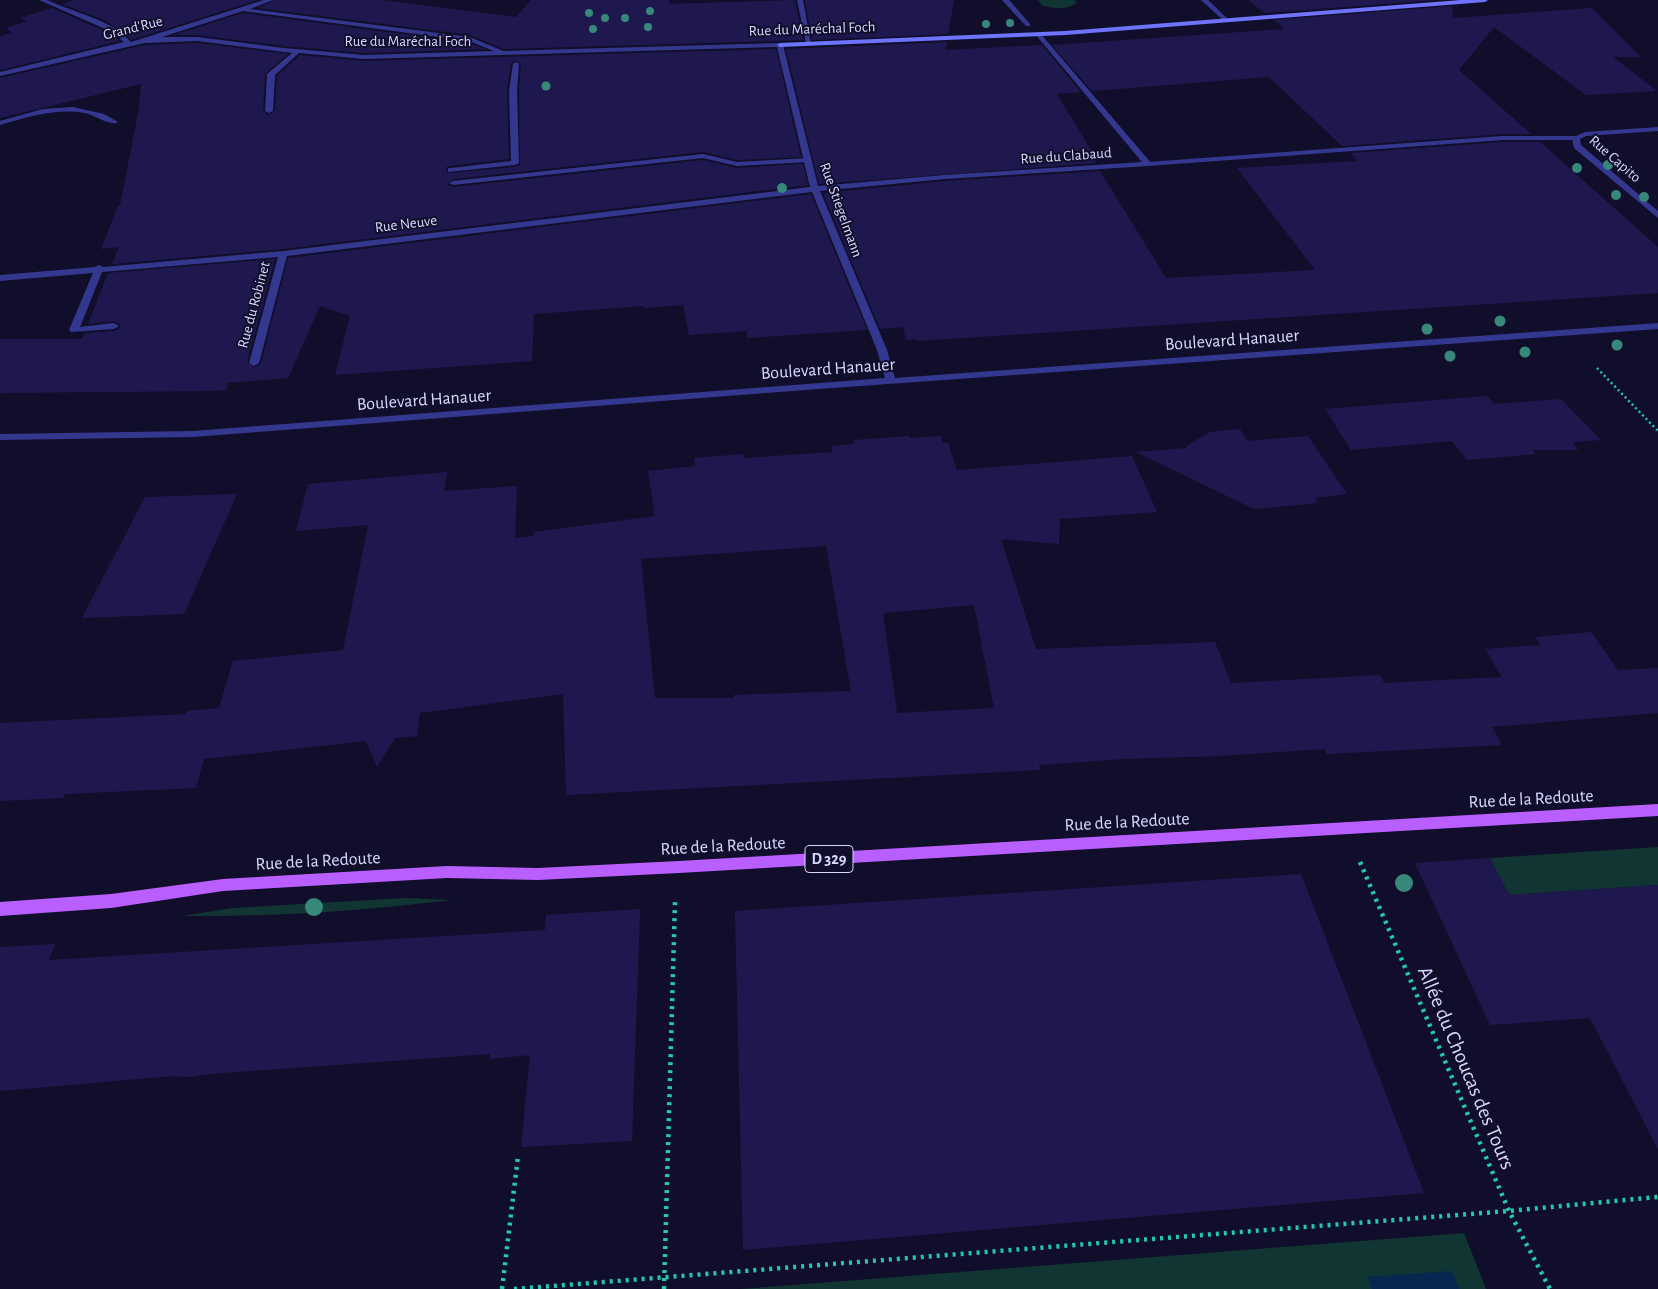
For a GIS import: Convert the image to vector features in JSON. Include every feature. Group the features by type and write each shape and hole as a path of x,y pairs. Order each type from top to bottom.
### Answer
{"main road":[{"name":"Rue de la Redoute","path":"0,909 111,902 233,884 447,872 538,874 688,867 1658,810"}],"street":[{"path":"42,0 109,29 126,38 127,44"},
{"name":"Grand'Rue","path":"2,73 141,42 270,0"},
{"path":"800,0 809,43"},
{"path":"1005,0 1028,24"},
{"path":"1204,0 1226,20"},
{"name":"Rue du Maréchal Foch","path":"141,42 167,39 197,39 298,52 364,57 507,54 1038,34 1485,0"},
{"path":"244,10 470,39 507,54"},
{"name":"Rue du Clabaud","path":"1038,34 1148,164"},
{"name":"Rue Stiegelmann","path":"780,45 815,189 882,350 891,380"},
{"path":"269,111 271,74 298,52"},
{"path":"451,170 514,163 513,91 516,64"},
{"path":"0,66 2,73"},
{"path":"0,123 39,113 70,110 98,114 114,122"},
{"name":"Rue Capito","path":"1658,129 1585,134 1576,138 1577,146 1658,215"},
{"path":"1148,164 1502,138 1576,138"},
{"path":"453,183 703,156 737,164 808,160"},
{"name":"Rue du Clabaud","path":"815,189 945,177 1148,164"},
{"name":"Rue Neuve","path":"0,278 99,268 283,254 815,189"},
{"name":"Rue du Robinet","path":"254,363 283,254"},
{"path":"99,268 74,330 114,326"},
{"name":"Boulevard Hanauer","path":"0,437 193,434 891,380 1658,326"}],"path":[{"path":"1597,368 1658,431"},
{"name":"Allée du Choucas des Tours","path":"1358,857 1509,1211 1550,1289"},
{"path":"664,1289 675,898"},
{"path":"502,1289 518,1156"},
{"path":"514,1289 1509,1211 1658,1197"}],"green space":[{"path":"1038,0 1074,0 1077,2 1070,7 1057,8 1043,6"},
{"path":"1658,847 1658,885 1509,895 1490,858"},
{"path":"404,898 452,900 317,912 182,916 233,908"},
{"path":"1464,1233 1486,1289 741,1289"}],"water":[{"path":"1452,1271 1459,1289 1372,1289 1368,1277"}],"building":[{"path":"75,0 258,0 131,40 104,20 62,4"},
{"path":"275,0 383,0 516,17 531,0 669,0 669,4 795,0 803,40 503,49 470,35 258,8"},
{"path":"805,0 954,0 948,34 812,40"},
{"path":"1248,0 1437,0 1265,13"},
{"path":"1452,6 1453,18 1592,8 1641,57 1613,57 1657,91 1586,95 1494,27 1459,70 1531,134 1503,134 1342,146 1269,77 1092,91 1052,45 1285,29 1274,20"},
{"path":"52,8 109,33 120,41 0,70 0,36 12,33 6,28 27,21 20,18"},
{"path":"243,13 469,43 485,49 364,53 284,46 197,35 174,35"},
{"path":"947,42 945,50 1042,45 1081,92 1057,94 1094,155 1091,155 1096,163 819,184 786,49"},
{"path":"197,43 288,54 265,74 263,111 268,115 275,111 277,76 300,55 364,61 776,49 801,157 737,160 703,152 453,179 447,184 453,187 703,160 737,168 803,164 808,185 283,249 112,264 119,247 101,249 118,206 120,206 139,108 141,84 0,118 0,78 145,45","holes":["515,60 521,64 519,91 520,165 447,173 446,168 448,166 509,159 507,91 511,64"]},
{"path":"1503,142 1540,142 1658,247 1658,293 917,341 917,339 906,340 903,327 880,329 823,193 945,181 1100,171 1166,278 1315,270 1237,168 1358,161 1350,153"},
{"path":"811,194 867,330 747,338 747,331 689,335 683,305 534,314 532,361 335,375 350,316 320,306 288,378 228,383 226,390 212,391 0,393 0,339 82,339 85,333 114,331 120,328 120,324 114,321 88,324 108,273 275,259 247,362 255,368 261,363 288,258"},
{"path":"1487,396 1494,404 1561,399 1601,440 1572,442 1578,450 1532,450 1536,454 1467,460 1452,441 1351,450 1325,409"},
{"path":"1240,429 1247,441 1308,436 1347,494 1315,498 1318,503 1254,509 1136,452 1187,448 1186,446 1210,432"},
{"path":"940,436 943,443 948,443 957,470 1132,456 1157,512 1060,519 1059,544 1001,539 1036,649 1215,642 1231,683 1380,675 1384,683 1502,677 1485,649 1541,645 1535,637 1591,632 1618,670 1658,668 1658,713 1492,727 1502,745 1327,754 1324,749 1219,756 1123,759 1039,765 1040,770 566,795 563,694 420,713 417,736 395,738 377,767 366,741 204,759 196,788 65,794 63,798 0,801 0,723 186,714 186,711 219,708 233,661 343,650 368,525 296,531 308,484 447,472 444,491 517,486 515,538 534,536 534,532 655,516 648,471 695,466 694,458 743,454 744,458 833,452 831,446 855,444 854,440","holes":["826,546 851,691 734,695 734,698 655,698 641,559","974,605 994,708 897,713 883,613"]},
{"path":"237,494 184,614 82,618 145,497"},
{"path":"1490,858 1509,895 1658,885 1658,1149 1590,1018 1490,1025 1415,863"},
{"path":"1301,874 1424,1193 743,1250 735,911"},
{"path":"640,909 632,1141 521,1147 530,1055 490,1059 490,1054 209,1074 190,1077 173,1076 0,1091 0,947 55,944 49,960 545,930 546,915"}]}
